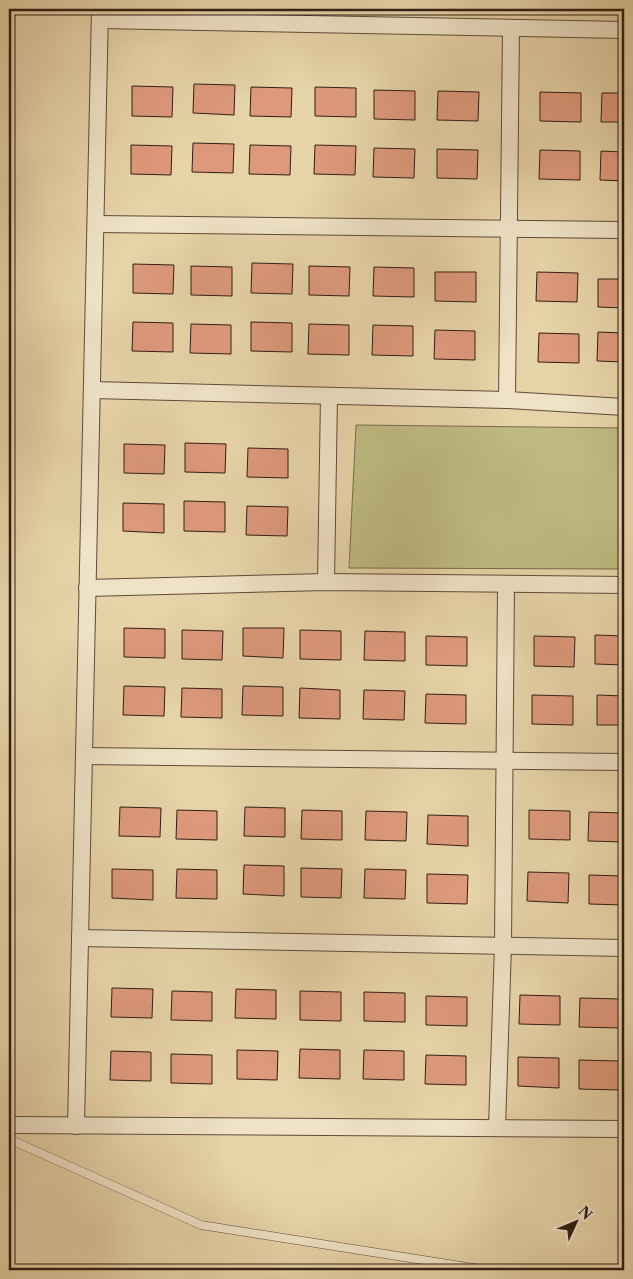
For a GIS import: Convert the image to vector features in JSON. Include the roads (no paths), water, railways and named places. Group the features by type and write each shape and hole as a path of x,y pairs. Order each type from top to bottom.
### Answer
{"street":[{"path":"76,1126 100,14 624,30"},
{"path":"507,400 511,28"},
{"path":"96,224 624,230"},
{"path":"92,390 507,400 624,407"},
{"path":"326,582 329,396"},
{"path":"88,588 326,582 624,585"},
{"path":"497,1128 503,946 506,584"},
{"path":"84,756 624,762"},
{"path":"80,938 624,948"},
{"path":"9,1125 624,1129"}],"lane":[{"path":"9,1139 201,1225 486,1270"}]}
